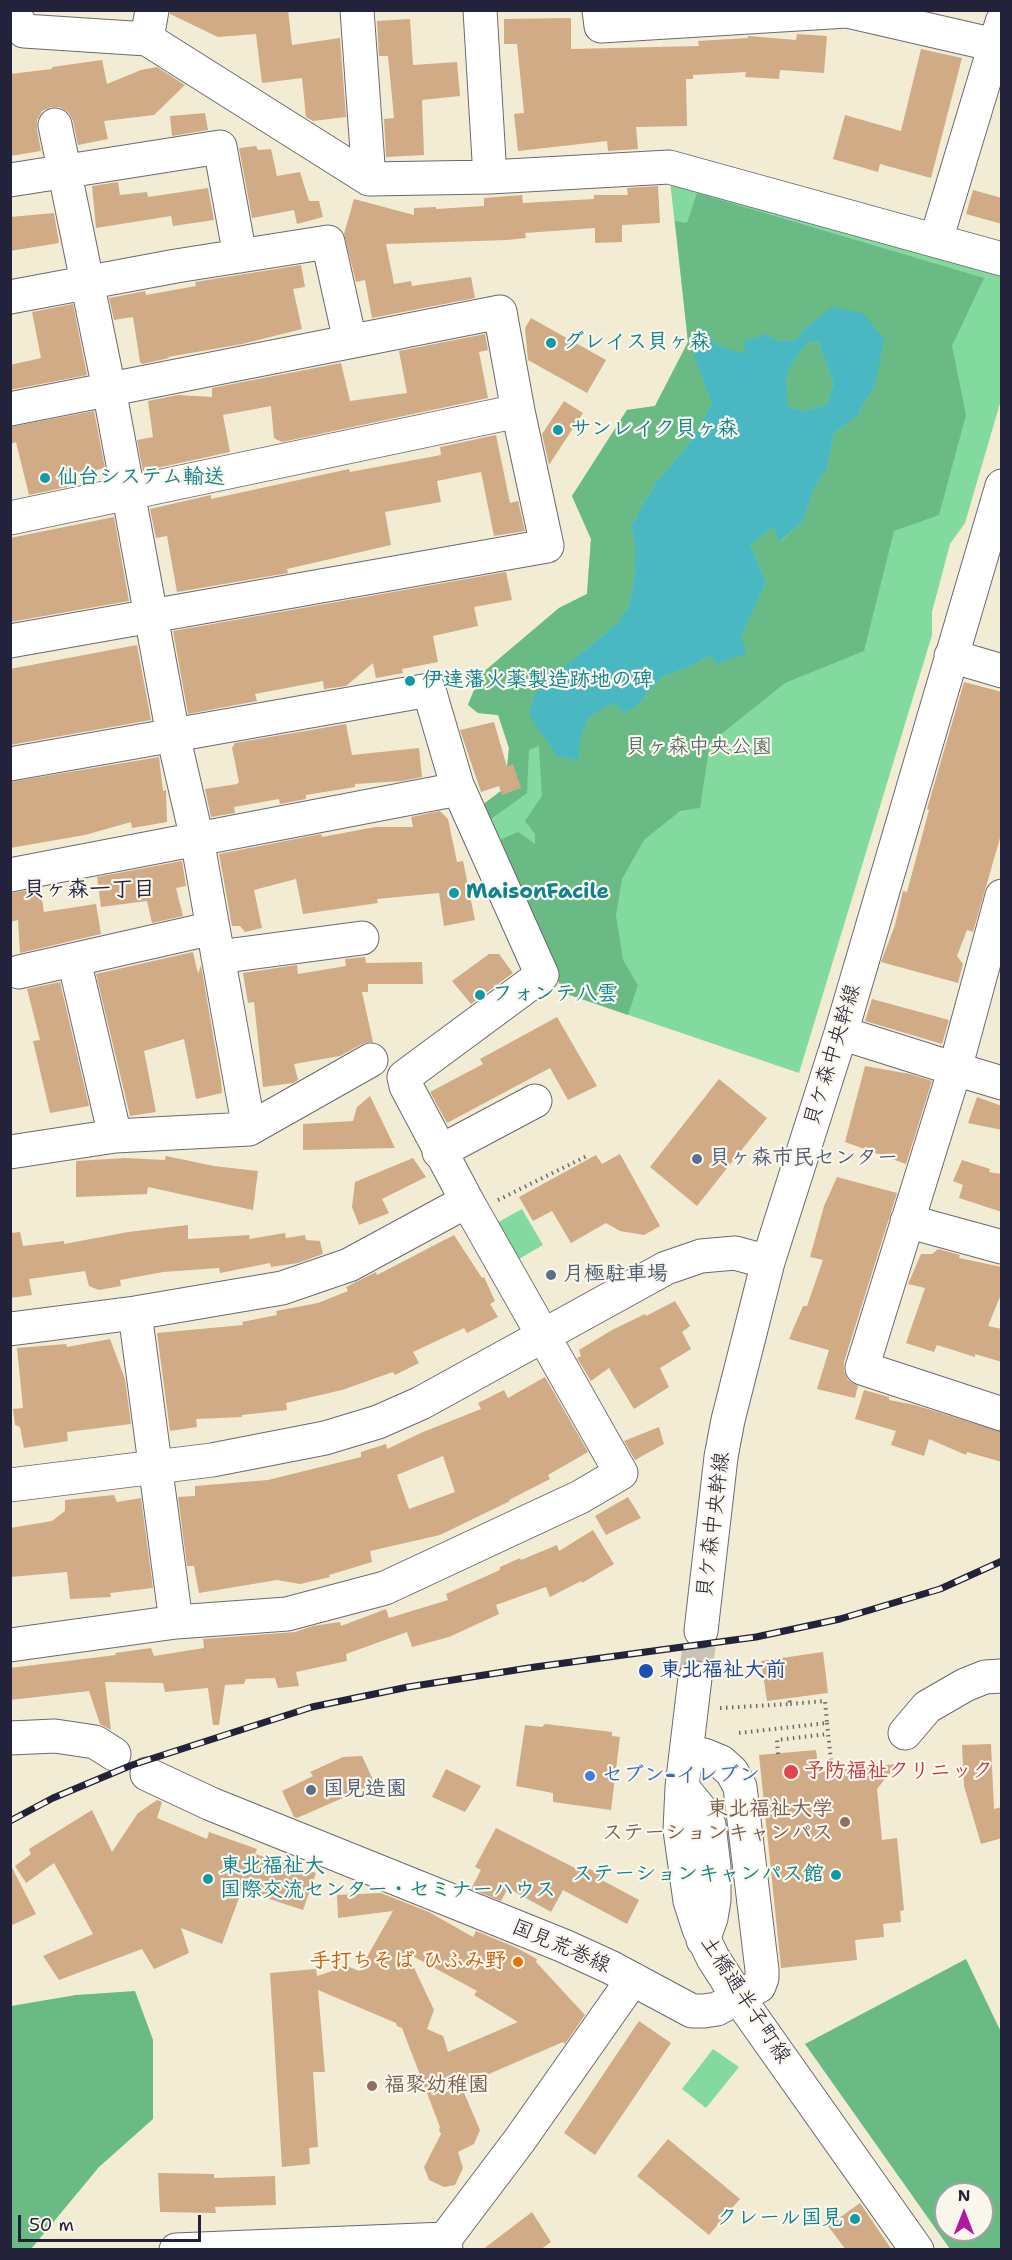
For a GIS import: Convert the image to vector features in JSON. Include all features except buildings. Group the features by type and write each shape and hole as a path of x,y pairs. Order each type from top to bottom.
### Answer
{"street":[{"path":"12,10 24,31 54,33 149,25 369,179 490,177 669,167 1002,259"},
{"path":"357,10 369,179"},
{"path":"480,10 490,177"},
{"path":"599,10 601,26 847,10 998,33 936,240"},
{"path":"10,46 54,33"},
{"path":"55,125 109,389 173,735 197,839 249,1129"},
{"path":"10,180 220,147 240,256"},
{"path":"10,297 328,242 350,341"},
{"path":"10,409 500,312 518,411 547,546 10,641"},
{"path":"10,518 518,411"},
{"name":"貝ケ森中央幹線","path":"701,1631 726,1429 768,1262 841,1033 1002,486"},
{"path":"951,656 1002,671"},
{"path":"10,764 429,690 458,789 542,975 404,1077 406,1086 439,1152 621,1473 580,1497 385,1588 287,1614 176,1622 10,1645"},
{"path":"10,875 458,789"},
{"path":"1002,896 995,941 862,1368 1002,1414"},
{"path":"19,972 74,960 215,943 362,938"},
{"path":"74,960 115,1136"},
{"path":"841,1033 1002,1083"},
{"path":"10,1152 115,1136 249,1129 371,1060"},
{"path":"439,1152 536,1101"},
{"path":"10,1329 135,1313 282,1288 349,1264 470,1207"},
{"path":"907,1221 1002,1246"},
{"path":"10,1485 155,1467 268,1450 326,1438 378,1422 460,1383 666,1268 701,1256 735,1253 768,1262"},
{"path":"135,1313 176,1622"},
{"path":"905,1733 918,1716 936,1701 984,1677 1002,1676"},
{"name":"土橋通半子町線","path":"695,1678 682,1787 680,1830 690,1901 703,1940 738,1997 917,2250"},
{"path":"10,1738 55,1736 95,1742 114,1754"},
{"name":"国見荒巻線","path":"147,1774 211,1804 564,1946 633,1979 692,2011 717,2009 759,1986 762,1978 751,1786 721,1762 704,1755 686,1754"},
{"path":"176,2250 445,2244 633,1979"}],"path":[{"path":"470,1207 589,1155"},
{"path":"789,1697 790,1704"},
{"path":"736,1707 825,1701 832,1770"},
{"path":"739,1733 827,1723"},
{"path":"776,1729 778,1754"},
{"path":"777,1740 828,1734"}],"green space":[{"name":"貝ヶ森中央公園","path":"670,181 1001,274 1001,400 965,523 950,544 932,612 932,635 799,1073 564,993 477,809 505,788 509,748 499,715 478,713 468,705 480,675 559,608 587,594 591,539 572,496 627,410 655,406 688,342"},
{"path":"697,193 984,278 952,346 966,415 939,515 894,531 864,651 785,683 710,743 700,808 680,811 644,840 622,879 616,915 623,960 638,985 628,1015 564,993 493,843 518,832 535,844 535,834 525,821 542,796 539,746 529,750 527,793 484,824 477,809 505,788 509,748 498,715 478,713 468,705 480,675 559,608 587,594 591,539 572,496 627,410 655,406 688,342 675,221 687,223","holes":["703,329 717,345 745,355 778,341 796,340 804,329 875,385 857,416 834,433 827,469 814,488 803,521 781,541 773,527 750,545 766,582 741,637 691,666 662,677 637,705 613,703 590,716 581,736 577,760 569,663 618,623 630,604 635,572 635,543 631,526 655,484 692,440 712,403 705,383"]},
{"path":"818,341 834,384 827,404 804,411 787,407 786,378 793,362 807,343"},
{"path":"522,1209 543,1245 514,1262 493,1225"},
{"path":"966,1959 1001,2032 1001,2249 950,2249 945,2242 994,2242 994,2182 934,2182 934,2226 805,2044"},
{"path":"135,1991 153,2040 153,2119 99,2167 31,2249 11,2249 11,2006 76,1995"},
{"path":"713,2049 739,2067 706,2108 682,2089"}],"water":[{"path":"832,307 863,313 884,339 875,385 857,416 834,433 827,469 814,488 803,521 780,541 773,527 750,545 766,582 741,637 747,653 717,664 710,655 691,666 662,677 637,705 625,713 613,703 590,716 581,736 578,760 557,756 529,715 535,694 618,623 630,604 635,572 635,543 631,526 655,484 692,440 712,403 694,356 703,328 717,345 745,354 744,341 766,334 778,341 796,340 804,329","holes":["818,341 834,384 827,404 804,411 788,407 786,378 793,362 807,343"]}],"tunnel":[{"path":"695,1678 701,1631"}],"railway":[{"path":"10,1821 53,1798 132,1765 312,1707 408,1687 756,1637 840,1619 940,1589 1002,1561"}],"place":[{"name":"グレイス貝ヶ森","path":"551,343"},
{"name":"サンレイク貝ヶ森","path":"558,430"},
{"name":"仙台システム輸送","path":"45,478"},
{"name":"伊達藩火薬製造跡地の碑","path":"410,681"},
{"name":"MaisonFacile","path":"454,893"},
{"name":"フォンテ八雲","path":"480,995"},
{"name":"貝ヶ森市民センター","path":"697,1159"},
{"name":"月極駐車場","path":"551,1275"},
{"name":"東北福祉大前","path":"646,1671"},
{"name":"予防福祉クリニック","path":"791,1772"},
{"name":"セブン-イレブン","path":"590,1776"},
{"name":"国見造園","path":"311,1790"},
{"name":"東北福祉大学 ステーションキャンパス","path":"845,1822"},
{"name":"ステーションキャンパス館","path":"836,1875"},
{"name":"東北福祉大 国際交流センター・セミナーハウス","path":"208,1879"},
{"name":"手打ちそば ひふみ野","path":"518,1962"},
{"name":"福聚幼稚園","path":"372,2086"},
{"name":"クレール国見","path":"855,2219"}],"district":[{"name":"貝ヶ森一丁目","path":"89,890"}]}
